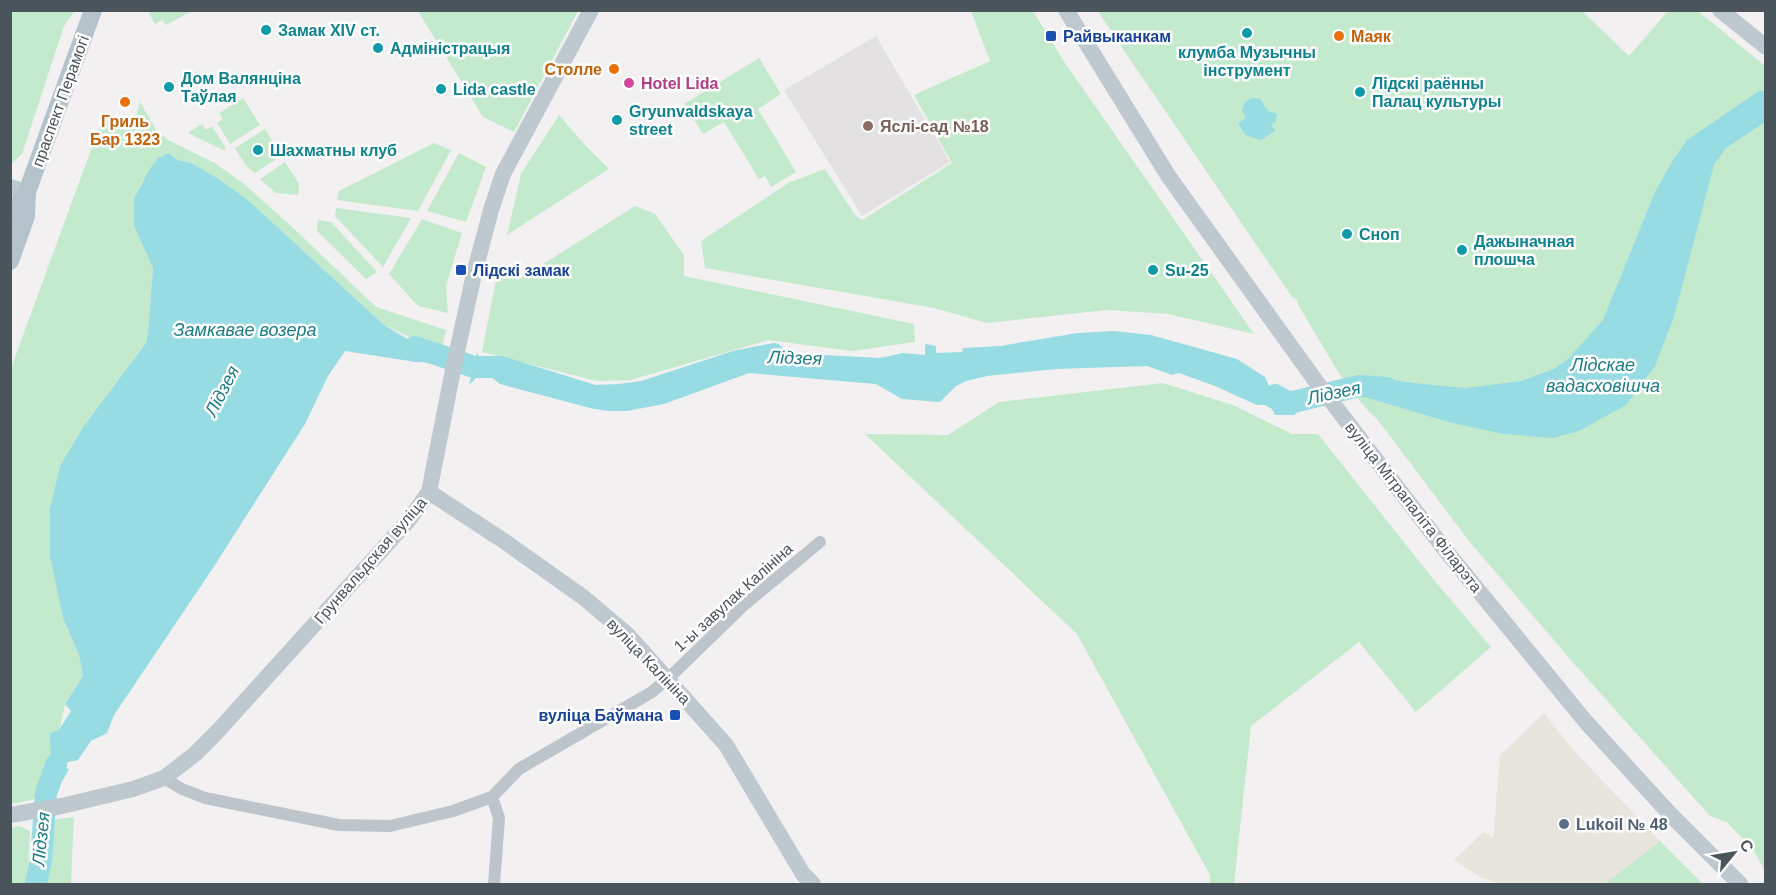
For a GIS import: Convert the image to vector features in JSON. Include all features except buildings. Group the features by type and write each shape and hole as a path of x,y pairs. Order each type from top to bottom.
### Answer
{"main road":[{"name":"праспект Перамогі","path":"10,222 19,190 93,10"},
{"name":"Грунвальдская вуліца","path":"14,814 62,806 133,789 164,778 195,754 408,521 429,492 474,274 503,174 591,10"},
{"name":"вуліца Мітрапаліта Філарэта","path":"1066,10 1169,177 1315,380 1446,551 1586,722 1670,814 1740,885"},
{"path":"1720,10 1766,47"},
{"name":"праспект Перамогі","path":"10,261 26,216 19,190"},
{"name":"вуліца Калініна","path":"429,492 583,597 628,635 726,745 805,881"}],"street":[{"name":"1-ы завулак Калініна","path":"492,797 519,769 652,692 743,606 820,542"},
{"path":"164,778 182,789 205,798 339,825 390,826 453,810 492,797 499,818 494,885"}],"shaded area":[{"name":"Яслі-сад №18","path":"876,36 950,162 862,216 784,90"},
{"path":"1544,713 1575,752 1660,841 1605,884 1501,884 1482,878 1454,860 1484,832 1493,838 1500,755"}],"green space":[{"path":"11,10 75,11 64,26 22,154 11,164"},
{"path":"148,11 192,11 166,25 162,20 155,24"},
{"path":"418,11 578,11 514,132 483,117"},
{"path":"971,11 1033,11 1063,60 1254,334 1168,314 1107,310 987,323 934,308 705,268 701,241 790,182 825,169 855,215 862,220 952,163 914,95 990,61"},
{"path":"1098,11 1582,11 1629,56 1668,11 1698,11 1765,66 1765,871 1754,851 1727,822 1710,816 1569,658 1469,541 1377,419 1354,394 1296,299 1292,297"},
{"path":"759,58 781,94 758,109 796,172 771,187 765,176 759,179 724,122 703,134 684,104"},
{"path":"243,98 260,125 230,144 217,123 223,119 219,113"},
{"path":"140,102 157,131 168,140 215,163 244,184 376,307 446,330 442,348 422,343 384,325 249,201 191,163 158,158 141,184 134,226 153,268 146,343 83,427 60,466 50,508 63,618 79,655 83,677 65,704 51,771 41,794 32,800 11,804 10,371 103,117 134,126"},
{"path":"559,115 609,169 507,235 521,174"},
{"path":"202,124 206,130 212,126 226,148 223,150 188,133"},
{"path":"265,129 281,156 255,173 246,166 235,148"},
{"path":"434,143 451,150 418,211 337,200 339,191"},
{"path":"459,153 486,167 466,222 427,211"},
{"path":"285,162 299,184 298,195 276,193 260,179"},
{"path":"635,206 655,214 684,255 684,276 914,324 915,342 852,351 768,340 631,380 597,381 482,352 498,269 508,264 518,280"},
{"path":"336,208 411,218 383,267 335,216"},
{"path":"422,219 462,233 446,286 448,313 418,306 389,274"},
{"path":"318,220 331,222 377,272 366,279 317,231"},
{"path":"1163,383 1233,405 1292,434 1318,434 1434,580 1491,647 1416,712 1359,642 1251,726 1234,884 1210,884 1210,875 1077,634 865,434 948,435 999,402"},
{"path":"74,817 71,884 44,884 48,830 51,820"},
{"path":"19,826 30,831 27,884 11,884 11,828"},
{"path":"1660,841 1703,884 1605,884"}],"water":[{"name":"Лідскае вадасховішча","path":"1765,89 1765,122 1726,148 1714,165 1674,317 1655,366 1626,405 1579,431 1553,438 1504,434 1452,423 1368,398 1353,377 1465,388 1521,381 1554,369 1567,360 1603,320 1655,192 1687,140"},
{"path":"1252,98 1260,99 1268,111 1277,114 1276,121 1271,124 1275,131 1261,140 1245,135 1238,123 1246,118 1242,111 1245,102"},
{"name":"Замкавае возера","path":"169,153 177,160 191,163 217,178 249,201 384,325 444,357 439,363 416,362 345,351 328,376 305,424 211,571 114,715 107,733 91,741 78,760 68,762 65,768 69,769 63,780 59,780 54,791 41,794 51,771 50,733 59,730 71,711 65,704 83,676 79,655 63,618 50,556 50,508 60,466 83,427 146,343 153,268 134,226 134,199 158,158"},
{"path":"1114,331 1151,335 1237,359 1265,377 1270,388 1279,392 1286,391 1290,396 1296,393 1307,407 1294,415 1275,415 1272,409 1265,405 1257,405 1179,373 1172,375 1147,366 1056,369 987,376 956,386 940,402 902,399 876,384 749,373 664,404 627,411 594,409 500,384 486,373 479,375 469,385 477,352 481,363 604,397 643,393 767,352 880,358 903,353 925,355 925,344 936,346 936,353 962,352 963,348 1000,346 1078,333"}],"waterway":[{"name":"Лідзея","path":"415,347 474,367 501,367 594,396 643,392 738,361 774,354"},
{"name":"Лідзея","path":"1275,395 1289,403 1359,386 1387,388"},
{"name":"Лідзея","path":"36,884 41,859 46,793 56,765"}],"place":[{"name":"Замак XIV ст.","path":"266,30"},
{"name":"клумба Музычны інструмент","path":"1247,33"},
{"name":"Райвыканкам","path":"1051,36"},
{"name":"Маяк","path":"1339,36"},
{"name":"Адміністрацыя","path":"378,48"},
{"name":"Столле","path":"614,69"},
{"name":"Hotel Lida","path":"629,83"},
{"name":"Дом Валянціна Таўлая","path":"169,87"},
{"name":"Lida castle","path":"441,89"},
{"name":"Лідскі раённы Палац культуры","path":"1360,92"},
{"name":"Гриль Бар 1323","path":"125,102"},
{"name":"Gryunvaldskaya street","path":"617,120"},
{"name":"Яслі-сад №18","path":"868,126"},
{"name":"Шахматны клуб","path":"258,150"},
{"name":"Сноп","path":"1347,234"},
{"name":"Дажыначная плошча","path":"1462,250"},
{"name":"Лідскі замак","path":"461,270"},
{"name":"Su-25","path":"1153,270"},
{"name":"вуліца Баўмана","path":"675,715"},
{"name":"Lukoil № 48","path":"1564,824"}]}
